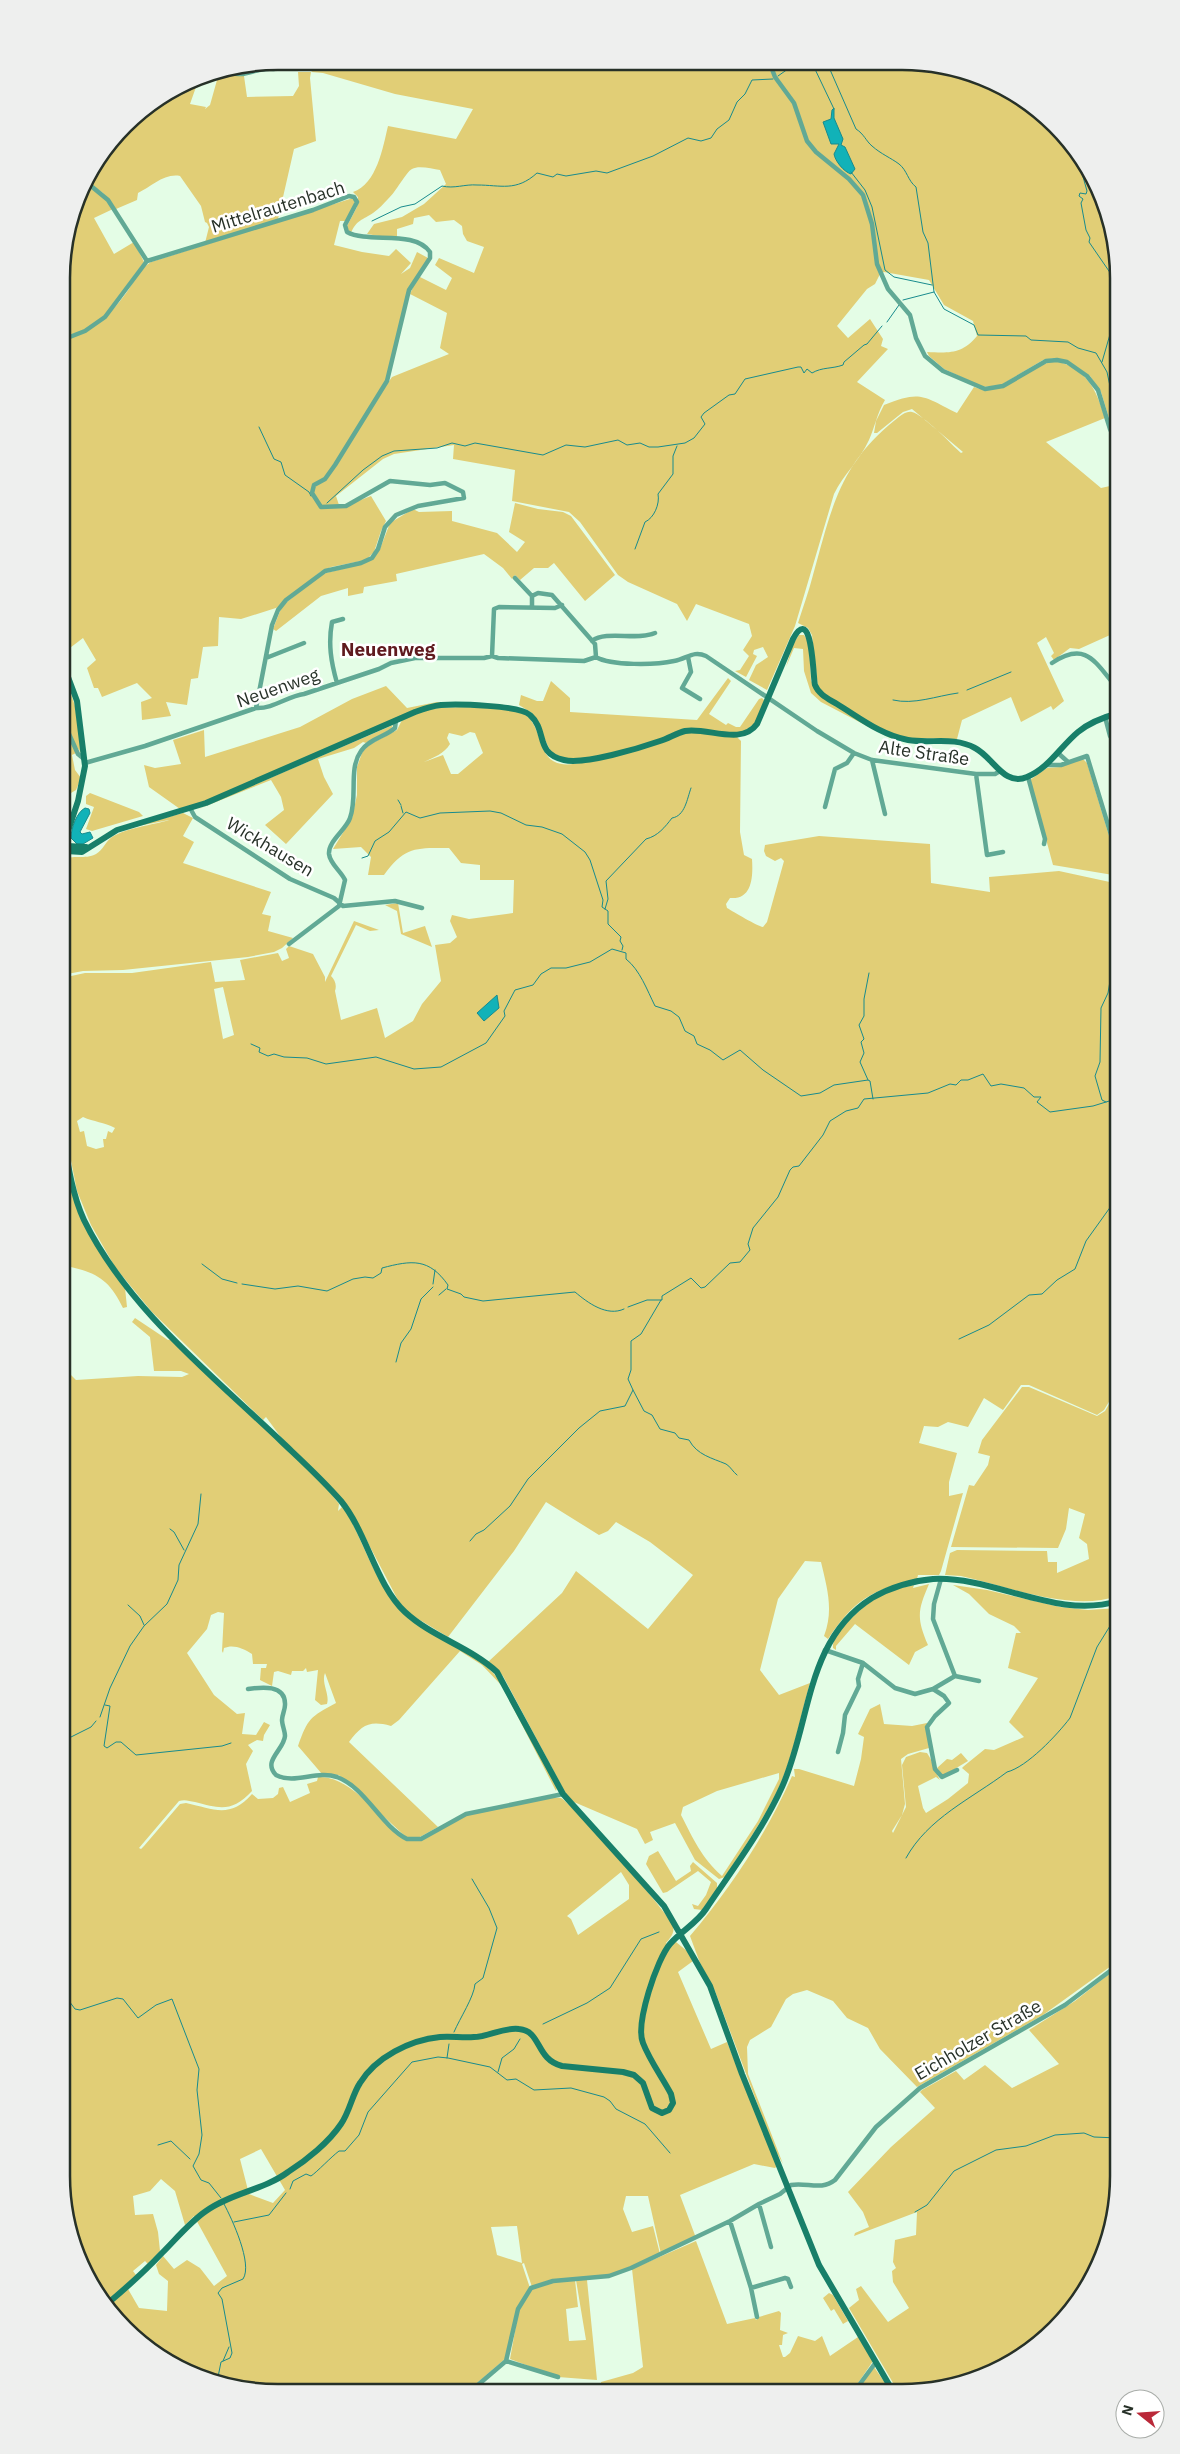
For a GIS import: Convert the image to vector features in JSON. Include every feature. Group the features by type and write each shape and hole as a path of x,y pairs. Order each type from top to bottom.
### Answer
{"main road":[{"path":"70,847 79,852 117,830 190,808 415,712 443,705 520,709 528,713 536,722 548,753 556,758 570,761 582,761 640,747 683,732 697,730 744,734 755,727 770,698 793,639 798,632 804,631 810,638 814,683 822,695 874,728 895,737 913,741 955,741 974,748 986,755 1000,771 1014,779 1028,777 1046,765 1078,731 1110,716"},
{"path":"70,684 76,702 85,761 81,786 70,824"},
{"path":"70,1165 78,1202 84,1218 115,1271 167,1331 314,1472 341,1502 357,1525 389,1590 400,1607 413,1618 497,1672 563,1794 664,1906 715,1996 728,2036 788,2188 827,2280 889,2384"},
{"path":"111,2300 196,2219 223,2201 288,2173 335,2132 342,2122 359,2084 373,2066 389,2054 434,2038 476,2037 508,2029 523,2029 533,2035 544,2055 552,2063 562,2066 623,2072 634,2075 643,2083 652,2108 659,2112 669,2110 673,2103 671,2094 643,2043 640,2031 642,2017 663,1954 670,1944 696,1922 706,1909 776,1801 791,1764 813,1680 826,1650 847,1618 877,1595 895,1587 917,1581 941,1579 968,1582 1068,1604 1094,1606 1110,1603"}],"street":[{"path":"772,70 775,77 794,103 807,141 816,152 848,179 863,195 872,224 877,264 888,289 910,315 916,338 925,356 940,368 969,384 990,389 1003,386 1046,362 1057,360 1067,362 1087,376 1098,390 1110,429"},
{"path":"70,337 85,331 105,317 147,262 108,200 91,186"},
{"name":"Mittelrautenbach","path":"147,262 351,196 355,198 356,204 345,225 347,232 357,236 413,240 429,250 430,258 409,290 388,378 336,465 325,479 314,485 312,490 320,506 327,508 346,506 370,494 387,481 448,484 464,493 463,499 424,505 396,515 385,527 378,549 367,561 325,571 286,600 275,616 266,658"},
{"path":"515,578 532,596 532,607"},
{"path":"532,596 550,594 596,646 596,657"},
{"path":"492,656 494,609 499,607 562,606"},
{"path":"337,683 329,652 331,627 332,622 343,619"},
{"path":"592,641 600,637 644,637 655,633"},
{"path":"256,708 266,658 304,644"},
{"name":"Neuenweg","path":"85,761 146,746 256,708 264,708 295,695 379,670 391,663 415,658 484,658 492,656 498,658 584,661 596,657 606,662 662,662 688,657 694,653 706,656 770,698"},
{"path":"1052,663 1069,653 1084,654 1110,680"},
{"path":"682,688 691,672 688,657"},
{"path":"675,688 682,688 700,699"},
{"name":"Alte Straße","path":"770,698 854,753 872,760 976,774 995,774 1000,771"},
{"path":"1105,717 1110,736"},
{"name":"Wickhausen","path":"340,903 345,880 331,860 329,853 331,844 350,818 355,794 356,762 366,745 396,728 396,720"},
{"path":"70,736 78,754 85,761"},
{"path":"825,807 835,769 847,762 854,753"},
{"path":"1058,753 1068,762"},
{"path":"1046,765 1052,766 1087,756 1110,831"},
{"path":"872,760 885,814"},
{"path":"976,774 987,855 1003,852"},
{"path":"1028,777 1046,841 1044,844"},
{"name":"Wickhausen","path":"190,808 195,817 287,878 349,907 395,901 422,908"},
{"path":"289,944 334,911 340,903"},
{"path":"941,1579 934,1604 933,1619 955,1676"},
{"path":"826,1650 863,1663 903,1691 915,1694 933,1689 955,1676 980,1681"},
{"path":"838,1752 845,1715 859,1686 858,1679 863,1663"},
{"path":"248,1690 263,1687 272,1688 281,1693 284,1699 282,1720 285,1736 273,1757 272,1766 276,1775 295,1779 304,1776 318,1776 340,1779 407,1839 421,1839 466,1814 563,1794"},
{"path":"933,1689 944,1696 949,1703 927,1726 935,1770 942,1777 957,1770"},
{"name":"Eichholzer Straße","path":"788,2188 793,2184 818,2187 832,2183 876,2127 920,2088 1065,2005 1110,1971"},
{"path":"479,2384 505,2362 518,2309 531,2288 553,2281 609,2276 687,2243 788,2188"},
{"path":"758,2204 771,2247"},
{"path":"730,2221 751,2288 757,2317"},
{"path":"751,2288 785,2278 788,2279 791,2287"},
{"path":"505,2362 558,2377"},
{"path":"860,2384 876,2362"}],"shaded area":[{"path":"314,70 773,70 778,79 774,70 916,70 956,77 994,91 1029,113 1067,151 1089,186 1099,211 1106,237 1110,264 1110,420 1101,392 1090,376 1068,361 1055,358 1043,360 1001,385 983,387 944,369 927,352 949,352 966,346 977,336 973,321 944,305 929,280 884,272 880,274 875,284 867,289 837,326 848,338 870,319 883,339 881,346 888,349 857,382 885,400 865,447 834,494 795,626 767,690 749,680 756,665 768,657 763,647 754,650 753,654 757,656 746,677 735,671 740,670 749,656 743,650 752,636 749,624 696,604 687,621 677,604 628,582 618,575 580,522 569,512 512,501 515,470 453,459 454,445 394,454 383,459 336,496 340,508 371,496 386,521 374,552 366,560 331,567 320,572 279,607 241,619 219,617 218,646 203,647 198,678 191,679 187,705 166,702 171,716 142,720 141,702 152,698 137,683 102,697 98,688 94,688 87,668 96,660 83,638 70,648 70,338 83,333 108,315 141,271 151,262 353,198 355,202 346,221 340,221 334,245 389,256 396,249 411,263 401,274 410,268 417,252 428,258 408,289 388,376 374,403 392,377 449,354 440,348 447,313 410,294 418,276 446,290 452,278 435,265 439,258 474,273 484,247 467,241 463,234 462,226 454,220 436,222 429,215 414,218 413,224 397,229 397,239 367,234 374,224 402,217 424,204 446,184 440,170 429,168 418,167 412,169 391,196 358,223 351,233 347,226 357,207 358,197 353,192 361,188 368,181 378,164 388,126 456,139 473,109 395,94 323,73 311,72"},
{"path":"298,72 311,72 316,141 294,149 278,219 205,243 209,227 205,222 201,206 180,176 158,181 138,193 137,200 116,209 103,193 92,185 113,151 131,131 162,105 186,91 196,87 190,104 206,107 205,109 210,105 217,79 234,75 244,76 247,97 293,96 299,86"},
{"path":"91,187 102,195 113,209 94,218 114,254 134,242 144,262 104,316 84,330 70,335 70,264 77,224"},
{"path":"1056,361 1075,369 1083,375 1094,389 1105,418 1046,442 1101,488 1110,486 1110,635 1079,649 1070,648 1054,660 1051,656 1054,653 1046,637 1037,643 1064,701 1053,710 1051,706 1021,722 1011,697 962,720 957,739 890,738 821,702 811,693 804,671 803,649 794,648 786,667 793,644 799,635 804,635 809,643 811,681 818,687 812,635 808,628 798,623 831,513 847,476 858,458 872,441 900,416 909,412 923,418 912,409 903,412 877,433 874,433 876,421 884,405 896,400 914,396 922,397 957,413 974,387 984,389 1005,385 1035,368","holes":["938,431 963,452 961,453"]},
{"path":"515,503 538,509 563,512 571,516 615,575 585,601 554,563 548,568 534,568 520,580 515,575 512,579 503,568 484,554 396,574 397,581 364,587 363,593 348,596 348,588 321,596 276,631 273,629 282,606 322,574 362,564 380,549 390,523 413,509 419,512 452,511 452,521 497,533 517,552 525,542 509,532"},
{"path":"728,678 731,681 709,714 726,725 728,723 740,727 759,699 762,698 766,702 755,723 737,737 741,741 740,832 744,855 752,859 752,879 747,891 743,895 738,898 730,898 726,904 727,908 763,927 767,922 784,861 781,858 775,861 766,856 764,851 765,845 819,836 930,844 931,883 990,892 989,877 1059,871 1110,882 1110,1400 1104,1410 1097,1415 1029,1385 1021,1385 1003,1410 984,1398 968,1427 948,1422 938,1427 924,1426 919,1443 957,1453 949,1482 949,1496 963,1493 941,1571 939,1575 918,1575 917,1579 887,1588 865,1599 846,1615 828,1639 824,1636 829,1617 829,1599 821,1562 805,1561 778,1599 760,1670 779,1695 810,1683 789,1762 779,1787 754,1833 725,1877 719,1879 695,1860 675,1823 650,1832 653,1840 645,1844 637,1829 574,1802 566,1794 503,1676 488,1662 562,1593 576,1571 648,1629 693,1575 650,1542 616,1522 608,1531 599,1535 546,1502 514,1551 448,1637 410,1614 399,1602 356,1520 280,1436 266,1417 263,1420 152,1312 115,1267 91,1225 77,1191 70,1156 70,976 85,973 132,973 211,962 215,982 245,980 240,960 278,953 282,961 289,958 286,949 289,946 313,954 325,977 325,982 354,921 379,930 370,931 356,925 331,976 336,987 335,991 341,1020 377,1008 385,1038 413,1021 422,1004 441,981 435,945 450,943 457,937 450,921 452,915 469,919 513,913 514,880 480,880 480,865 461,863 449,848 428,848 412,851 398,859 384,875 368,875 371,857 361,847 333,849 352,818 357,795 357,767 362,753 367,746 397,730 402,720 426,710 477,707 507,709 525,714 537,731 544,750 556,763 584,762 561,757 551,752 532,713 519,705 521,695 537,701 543,701 551,681 570,698 570,712 697,720","holes":["470,732 475,733 483,753 458,774 451,774 443,755 424,762 448,747 450,744 447,738 449,733 462,736","223,987 234,1035 223,1039 214,989","83,1117 115,1128 112,1133 108,1131 106,1139 103,1139 104,1147 96,1149 87,1146 84,1131 80,1132 77,1121","779,1773 779,1779 758,1821 722,1876 703,1855 694,1840 681,1815 683,1807 717,1791"]},
{"path":"386,686 407,708 437,702 516,705 441,703 208,800 180,809 149,787 144,765 155,768 181,764 173,740 204,730 205,757 300,727 352,699"},
{"path":"70,691 75,706 82,754 76,746 76,753 72,755 75,770 81,778 76,790 70,794"},
{"path":"393,725 391,729 366,743 363,742 354,748 318,759 324,777 333,794 286,844 265,825 284,810 281,797 271,780 196,810"},
{"path":"1083,759 1087,763 1110,839 1110,874 1053,865 1030,780 1047,768 1060,767"},
{"path":"90,793 139,812 143,816 92,831 86,829 94,807 86,804 86,796"},
{"path":"183,813 193,818 183,836 194,842 183,863 271,892 262,914 271,916 268,931 293,938 282,948 274,952 248,957 70,973 70,857 92,856 118,834 169,820 133,827"},
{"path":"398,903 403,933 425,926 432,947 401,934 397,911 385,905"},
{"path":"70,1175 77,1206 125,1288 127,1307 123,1308 112,1289 106,1283 83,1270 70,1267"},
{"path":"135,1318 168,1340 172,1339 325,1486 339,1504 338,1511 342,1507 348,1515 379,1580 402,1612 414,1622 482,1663 503,1685 557,1788 556,1791 502,1686 482,1665 460,1651 399,1720 391,1726 383,1724 367,1725 358,1731 349,1742 438,1827 418,1838 407,1838 339,1775 322,1774 298,1746 304,1729 311,1719 336,1703 325,1673 324,1681 328,1700 327,1704 321,1705 315,1700 318,1670 307,1672 306,1668 303,1671 292,1671 291,1675 278,1671 274,1672 272,1686 260,1680 261,1668 266,1668 267,1664 253,1664 252,1654 238,1647 224,1648 223,1653 224,1613 218,1612 211,1615 207,1629 187,1653 214,1695 237,1714 245,1713 242,1734 256,1735 264,1722 270,1725 263,1741 257,1740 248,1745 253,1751 246,1764 252,1791 238,1803 226,1807 187,1800 179,1801 139,1848 141,1849 144,1846 180,1804 186,1803 221,1810 229,1809 244,1802 252,1794 258,1799 273,1798 278,1794 279,1788 283,1787 290,1802 310,1793 307,1784 317,1781 318,1777 330,1778 353,1790 376,1810 404,1839 411,1841 426,1838 459,1818 528,1802 561,1798 621,1860 668,1917 673,1926 673,1933 666,1943 669,1946 676,1942 687,1951 693,1961 678,1972 711,2049 727,2042 777,2166 775,2168 754,2164 680,2195 696,2238 661,2254 648,2196 626,2196 623,2209 632,2232 653,2226 660,2254 628,2269 609,2275 552,2282 532,2287 524,2263 522,2264 530,2288 517,2309 506,2358 476,2384 264,2384 237,2380 211,2373 186,2363 162,2349 131,2323 113,2303 128,2289 139,2308 167,2311 168,2281 159,2274 156,2265 163,2256 174,2269 187,2260 200,2268 214,2286 227,2276 194,2216 185,2225 175,2191 161,2179 150,2191 133,2196 135,2215 153,2214 158,2232 160,2251 148,2264 145,2261 133,2271 136,2275 110,2299 91,2268 81,2243 74,2217 70,2190 70,1374 76,1380 138,1376 182,1377 189,1374 181,1371 154,1371 150,1337 132,1322","holes":["621,1872 629,1885 629,1899 578,1935 571,1919 567,1916","261,2149 285,2190 273,2203 249,2194 240,2159","517,2226 522,2263 497,2255 491,2227"]},
{"path":"1022,1387 1029,1387 1097,1416 1105,1411 1110,1403 1110,1598 1080,1601 1060,1600 961,1576 945,1575 950,1553 957,1550 1047,1551 1048,1562 1057,1562 1057,1573 1089,1559 1087,1544 1079,1538 1085,1514 1069,1508 1066,1529 1058,1548 951,1547 969,1485 974,1486 988,1465 990,1456 978,1453 982,1440"},
{"path":"929,1584 920,1614 928,1645 915,1652 909,1665 855,1624 836,1646 836,1650 833,1648 837,1635 843,1628 857,1613 876,1598 885,1593 914,1585 913,1588"},
{"path":"953,1585 987,1590 1060,1607 1088,1610 1110,1609 1110,1967 1043,2015 917,2087 880,2049 868,2028 847,2018 833,2001 807,1990 793,1994 786,1999 771,2027 750,2040 747,2047 748,2074 783,2164 774,2148 715,1991 700,1963 690,1936 747,1860 792,1776 795,1777 794,1769 854,1786 864,1737 858,1734 870,1709 880,1704 884,1724 912,1726 927,1723 929,1748 908,1754 901,1759 905,1804 902,1815 906,1807 902,1765 906,1757 920,1752 927,1753 940,1780 936,1777 918,1786 926,1813 968,1783 969,1774 962,1768 985,1749 994,1750 1024,1737 1009,1722 1038,1678 1008,1668 1016,1633 1021,1633 1014,1626 989,1614 969,1594","holes":["902,1815 893,1833 892,1831"]},
{"path":"961,1753 968,1761 943,1776 937,1768 947,1759 952,1760"},
{"path":"658,1851 676,1881 691,1871 690,1866 693,1862 717,1883 717,1889 702,1910 694,1909 692,1904 698,1906 706,1895 711,1882 698,1871 663,1893 646,1864 649,1856"},
{"path":"1110,1973 1110,2190 1103,2230 1089,2268 1067,2303 1049,2323 1018,2349 994,2363 956,2377 916,2384 894,2384 849,2308 859,2300 856,2289 861,2286 888,2322 909,2308 893,2282 892,2271 896,2268 893,2262 895,2240 916,2235 917,2212 854,2236 855,2233 869,2227 863,2212 848,2192 891,2147 935,2108 920,2092 922,2090 956,2071 964,2080 985,2065 1012,2088 1059,2064 1029,2030 1075,2001"},
{"path":"696,2241 727,2324 755,2318 756,2320 759,2317 779,2311 781,2313 780,2330 788,2333 783,2335 782,2345 779,2345 783,2357 790,2353 798,2336 815,2341 822,2336 830,2356 858,2337 873,2361 857,2384 601,2384 601,2382 633,2373 643,2367 632,2269"},
{"path":"575,2280 578,2307 566,2309 569,2341 586,2340 576,2280 587,2280 597,2380 558,2377 510,2359 519,2309 532,2289 553,2282"},
{"path":"829,2293 833,2295 848,2321 843,2324 834,2309 831,2311 823,2298"},
{"path":"874,2367 886,2384 862,2384"}],"water":[{"path":"834,108 834,118 843,139 841,145 845,147 855,169 851,174 843,169 836,160 834,154 839,144 831,144 823,122 831,119"},
{"path":"85,808 89,809 90,813 80,832 82,834 90,832 93,838 83,844 77,844 71,838 72,830 77,817"},
{"path":"497,995 499,1008 484,1021 477,1013"}],"waterway":[{"path":"778,76 786,70"},
{"path":"815,70 834,109"},
{"path":"830,70 856,129 875,149 902,166 916,187 923,232 928,243 934,292 944,309 974,325 978,335 1026,336 1031,340 1068,342 1078,348 1096,353 1107,372 1110,386"},
{"path":"372,221 401,207 415,204 442,186 508,186 522,183 537,173 553,177 557,174 566,176 596,171 607,173 653,156 688,138 701,141 711,138 717,129 729,120 737,102 745,94 752,80 773,79"},
{"path":"851,172 865,190 872,207 885,270 894,277 932,285"},
{"path":"1082,175 1087,191 1086,194 1080,193 1079,196 1083,199 1081,203 1086,230 1090,238 1089,242 1110,273"},
{"path":"903,300 934,292"},
{"path":"887,322 899,305"},
{"path":"327,503 363,470 382,456 394,451 437,448 452,443 465,446 475,443 543,455 566,445 585,447 618,440 627,445 640,443 649,447 685,443 694,438 705,424 701,417 704,413 729,395 735,394 745,379 798,367 801,367 804,373 807,369 812,373 843,365 844,362 867,344 882,326"},
{"path":"1102,362 1110,334"},
{"path":"259,427 274,459 281,462 285,475 309,492 311,496"},
{"path":"635,549 645,522 656,510 658,494 673,474 673,456 677,446"},
{"path":"967,690 1011,672"},
{"path":"893,700 917,701 958,693"},
{"path":"605,909 608,899 606,881 646,839 658,833 672,818 683,811 691,788"},
{"path":"398,800 401,805"},
{"path":"401,806 403,813"},
{"path":"362,858 368,856 375,841 389,832 406,812 420,818 440,813 490,811 501,813 526,825 542,827 562,834 585,852 590,860 603,900 602,907 608,911 608,924 621,937 622,950"},
{"path":"251,1044 260,1048 259,1052 268,1056 274,1054 284,1057 307,1058 326,1064 376,1057 414,1069 441,1067 486,1043 505,1016 504,1011 515,990 533,985 541,974 551,968 566,968 590,962 612,949 626,953 626,959 639,974 655,1006 671,1011 679,1017 685,1031 694,1036 697,1044 710,1050 723,1060 740,1050 763,1070 801,1096 820,1093 834,1085 868,1080 870,1081 873,1099"},
{"path":"868,1080 860,1062 864,1053 861,1042 864,1039 859,1025 864,1016 864,999 869,973"},
{"path":"1106,1102 1102,1100 1095,1076 1100,1062 1101,1008 1108,993 1110,981"},
{"path":"628,1307 647,1300 662,1300 662,1296 691,1278 701,1288 705,1287 730,1263 740,1262 750,1250 748,1244 753,1228 778,1197 790,1170 793,1167 799,1166 823,1135 830,1121 846,1111 858,1108 864,1099 928,1093 950,1084 956,1085 961,1080 968,1080 983,1074 991,1086 1001,1084 1024,1088 1034,1097 1041,1097 1037,1102 1050,1112 1093,1106 1110,1101"},
{"path":"959,1339 989,1325 1029,1295 1042,1294 1057,1280 1075,1269 1086,1241 1110,1208"},
{"path":"242,1284 275,1289 298,1286 327,1291 353,1279 373,1278 381,1273 382,1268 402,1263 419,1263 434,1270 441,1276 448,1285 447,1289 464,1297 483,1301 575,1292 598,1308 611,1311 624,1309"},
{"path":"202,1264 222,1279 237,1283"},
{"path":"433,1284 435,1270"},
{"path":"396,1362 401,1343 411,1329 421,1299 433,1287"},
{"path":"439,1295 446,1289"},
{"path":"470,1541 510,1506 528,1479 579,1428 600,1411 625,1406 633,1390 628,1379 631,1370 631,1341 641,1334 661,1300"},
{"path":"633,1390 644,1411 652,1415 660,1429 675,1433 679,1438 689,1440 701,1453 726,1464 737,1475"},
{"path":"100,1717 110,1688 130,1646 144,1626 167,1604 178,1580 179,1565 198,1524 201,1494"},
{"path":"170,1529 174,1532 184,1550"},
{"path":"128,1605 140,1616 144,1625"},
{"path":"906,1858 915,1844 938,1820 1007,1772 1023,1764 1050,1741 1070,1718 1097,1647 1110,1626"},
{"path":"105,1705 110,1706 104,1746 107,1748 116,1742 121,1742 136,1755 222,1746 231,1743"},
{"path":"70,1738 91,1727 96,1721"},
{"path":"454,2032 475,1984 483,1978 497,1928 489,1908 472,1879"},
{"path":"543,2024 587,2003 610,1988 641,1939 659,1932"},
{"path":"70,2002 75,2009 80,2010 117,1998 123,1999 138,2018 156,2005 172,1999 199,2069 197,2090 202,2135 199,2154 193,2166 201,2180 209,2183 221,2198"},
{"path":"498,2072 502,2058 514,2049 520,2039"},
{"path":"447,2058 449,2044"},
{"path":"290,2189 293,2181 306,2174 311,2176 339,2151 345,2151 359,2135 368,2112 412,2062 438,2057 490,2067 507,2080 516,2079 534,2090 571,2088 604,2097 616,2109 645,2124 670,2153"},
{"path":"915,2212 927,2205 954,2171 996,2150 1026,2146 1055,2135 1084,2133 1094,2137 1110,2138"},
{"path":"158,2145 171,2141 190,2159"},
{"path":"234,2222 269,2215 286,2193"},
{"path":"218,2375 221,2362 230,2358 232,2353 222,2299 218,2293 222,2288 243,2279 245,2272 240,2242 224,2204"},
{"path":"223,2361 229,2347"}],"district":[{"name":"Neuenweg","path":"388,649"}]}
